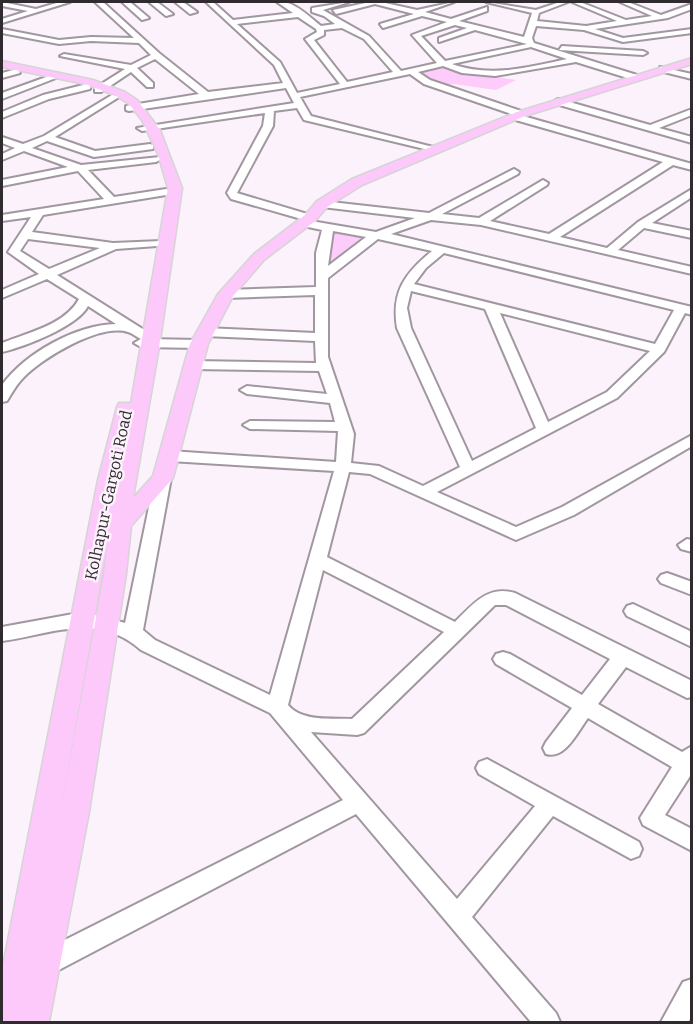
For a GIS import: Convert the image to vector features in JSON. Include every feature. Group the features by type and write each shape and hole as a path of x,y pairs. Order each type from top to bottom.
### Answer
{"main road":[{"path":"120,525 163,478 192,364 202,338 226,294 259,257 307,221 322,204 357,182 518,115 634,77 692,61"},
{"path":"5,70 111,96"},
{"path":"5,70 52,78 111,96"},
{"name":"Kolhapur-Gargoti Road","path":"8,1023 108,480 142,337 148,284 166,192 150,140 111,96"},
{"path":"32,1023 75,812 106,623 126,480 142,337 175,188 169,166 150,140"}],"street":[{"path":"2,4 12,2"},
{"path":"2,21 37,11 47,4 66,2"},
{"path":"99,2 139,41 214,103 182,108"},
{"path":"126,2 145,18"},
{"path":"153,2 169,14"},
{"path":"179,2 193,12"},
{"path":"209,2 277,64 307,118 434,150"},
{"path":"342,26 327,14 315,10 346,2"},
{"path":"224,14 298,6 327,14 379,2 512,37 634,77"},
{"path":"396,7 417,2"},
{"path":"422,2 438,6"},
{"path":"383,26 452,2"},
{"path":"495,2 536,12 565,2"},
{"path":"575,2 659,36"},
{"path":"623,2 692,30"},
{"path":"2,4 37,11"},
{"path":"232,22 298,6"},
{"path":"298,6 320,28 321,33 309,39 345,85"},
{"path":"405,29 468,6"},
{"path":"532,22 586,28 661,17 684,11 692,6"},
{"path":"546,8 586,28 623,40 692,30"},
{"path":"484,9 417,35 444,64 479,74 501,75 577,59"},
{"path":"589,18 643,10"},
{"path":"532,44 532,22 536,12"},
{"path":"570,20 579,19"},
{"path":"320,28 355,27 399,74"},
{"path":"442,40 474,27"},
{"path":"2,30 59,42 91,39 139,41"},
{"path":"473,38 492,32"},
{"path":"671,34 692,41"},
{"path":"494,44 512,37"},
{"path":"2,183 80,168 224,112 270,109 345,85 532,44 643,53"},
{"path":"2,157 47,138 111,96 132,68 156,55"},
{"path":"64,56 132,68 150,85"},
{"path":"663,69 692,77"},
{"path":"412,71 427,82 518,115 692,166"},
{"path":"2,96 52,78"},
{"path":"2,115 46,97 206,95 288,85"},
{"path":"176,90 196,87"},
{"path":"559,102 692,140"},
{"path":"270,109 268,126 232,193 235,197 328,228 442,249 686,310 659,349 612,395 424,492"},
{"path":"653,128 692,112"},
{"path":"47,138 94,154 150,140"},
{"path":"2,140 80,168 112,201"},
{"path":"551,238 672,161"},
{"path":"226,294 321,284 375,236 431,216 513,172"},
{"path":"481,222 543,183"},
{"path":"2,218 166,192"},
{"path":"609,252 642,225 692,192"},
{"path":"322,204 481,222 609,252 689,267"},
{"path":"2,257 14,252 38,213"},
{"path":"642,225 686,233 692,223"},
{"path":"283,714 318,560 343,467 346,434 321,357 321,284 328,228"},
{"path":"25,235 114,246 157,243"},
{"path":"2,294 114,246"},
{"path":"442,249 430,257 408,286 401,304 404,328 468,468"},
{"path":"14,252 142,337"},
{"path":"408,286 659,349"},
{"path":"2,348 67,321 78,314 86,298"},
{"path":"490,305 544,430"},
{"path":"2,398 6,386 30,362 108,328 142,337 321,337"},
{"path":"192,364 324,367"},
{"path":"247,390 336,399"},
{"path":"250,425 344,427"},
{"path":"170,456 373,469 516,534 568,511 692,440"},
{"path":"133,632 163,478"},
{"path":"318,560 457,631"},
{"path":"667,579 692,589"},
{"path":"2,634 84,619 106,623 133,632 148,645 283,714 321,726 357,727 490,599 509,598 622,658 687,690 692,689"},
{"path":"633,611 692,640"},
{"path":"553,748 622,658"},
{"path":"503,659 585,706 688,759 651,818 692,841"},
{"path":"283,714 547,1023"},
{"path":"487,768 631,849"},
{"path":"44,964 359,802"},
{"path":"458,917 550,803"},
{"path":"674,1023 692,991"}],"shaded area":[{"path":"445,65 471,73 516,80 496,90 454,84 443,86 417,71"},
{"path":"328,228 371,239 332,268"}]}
